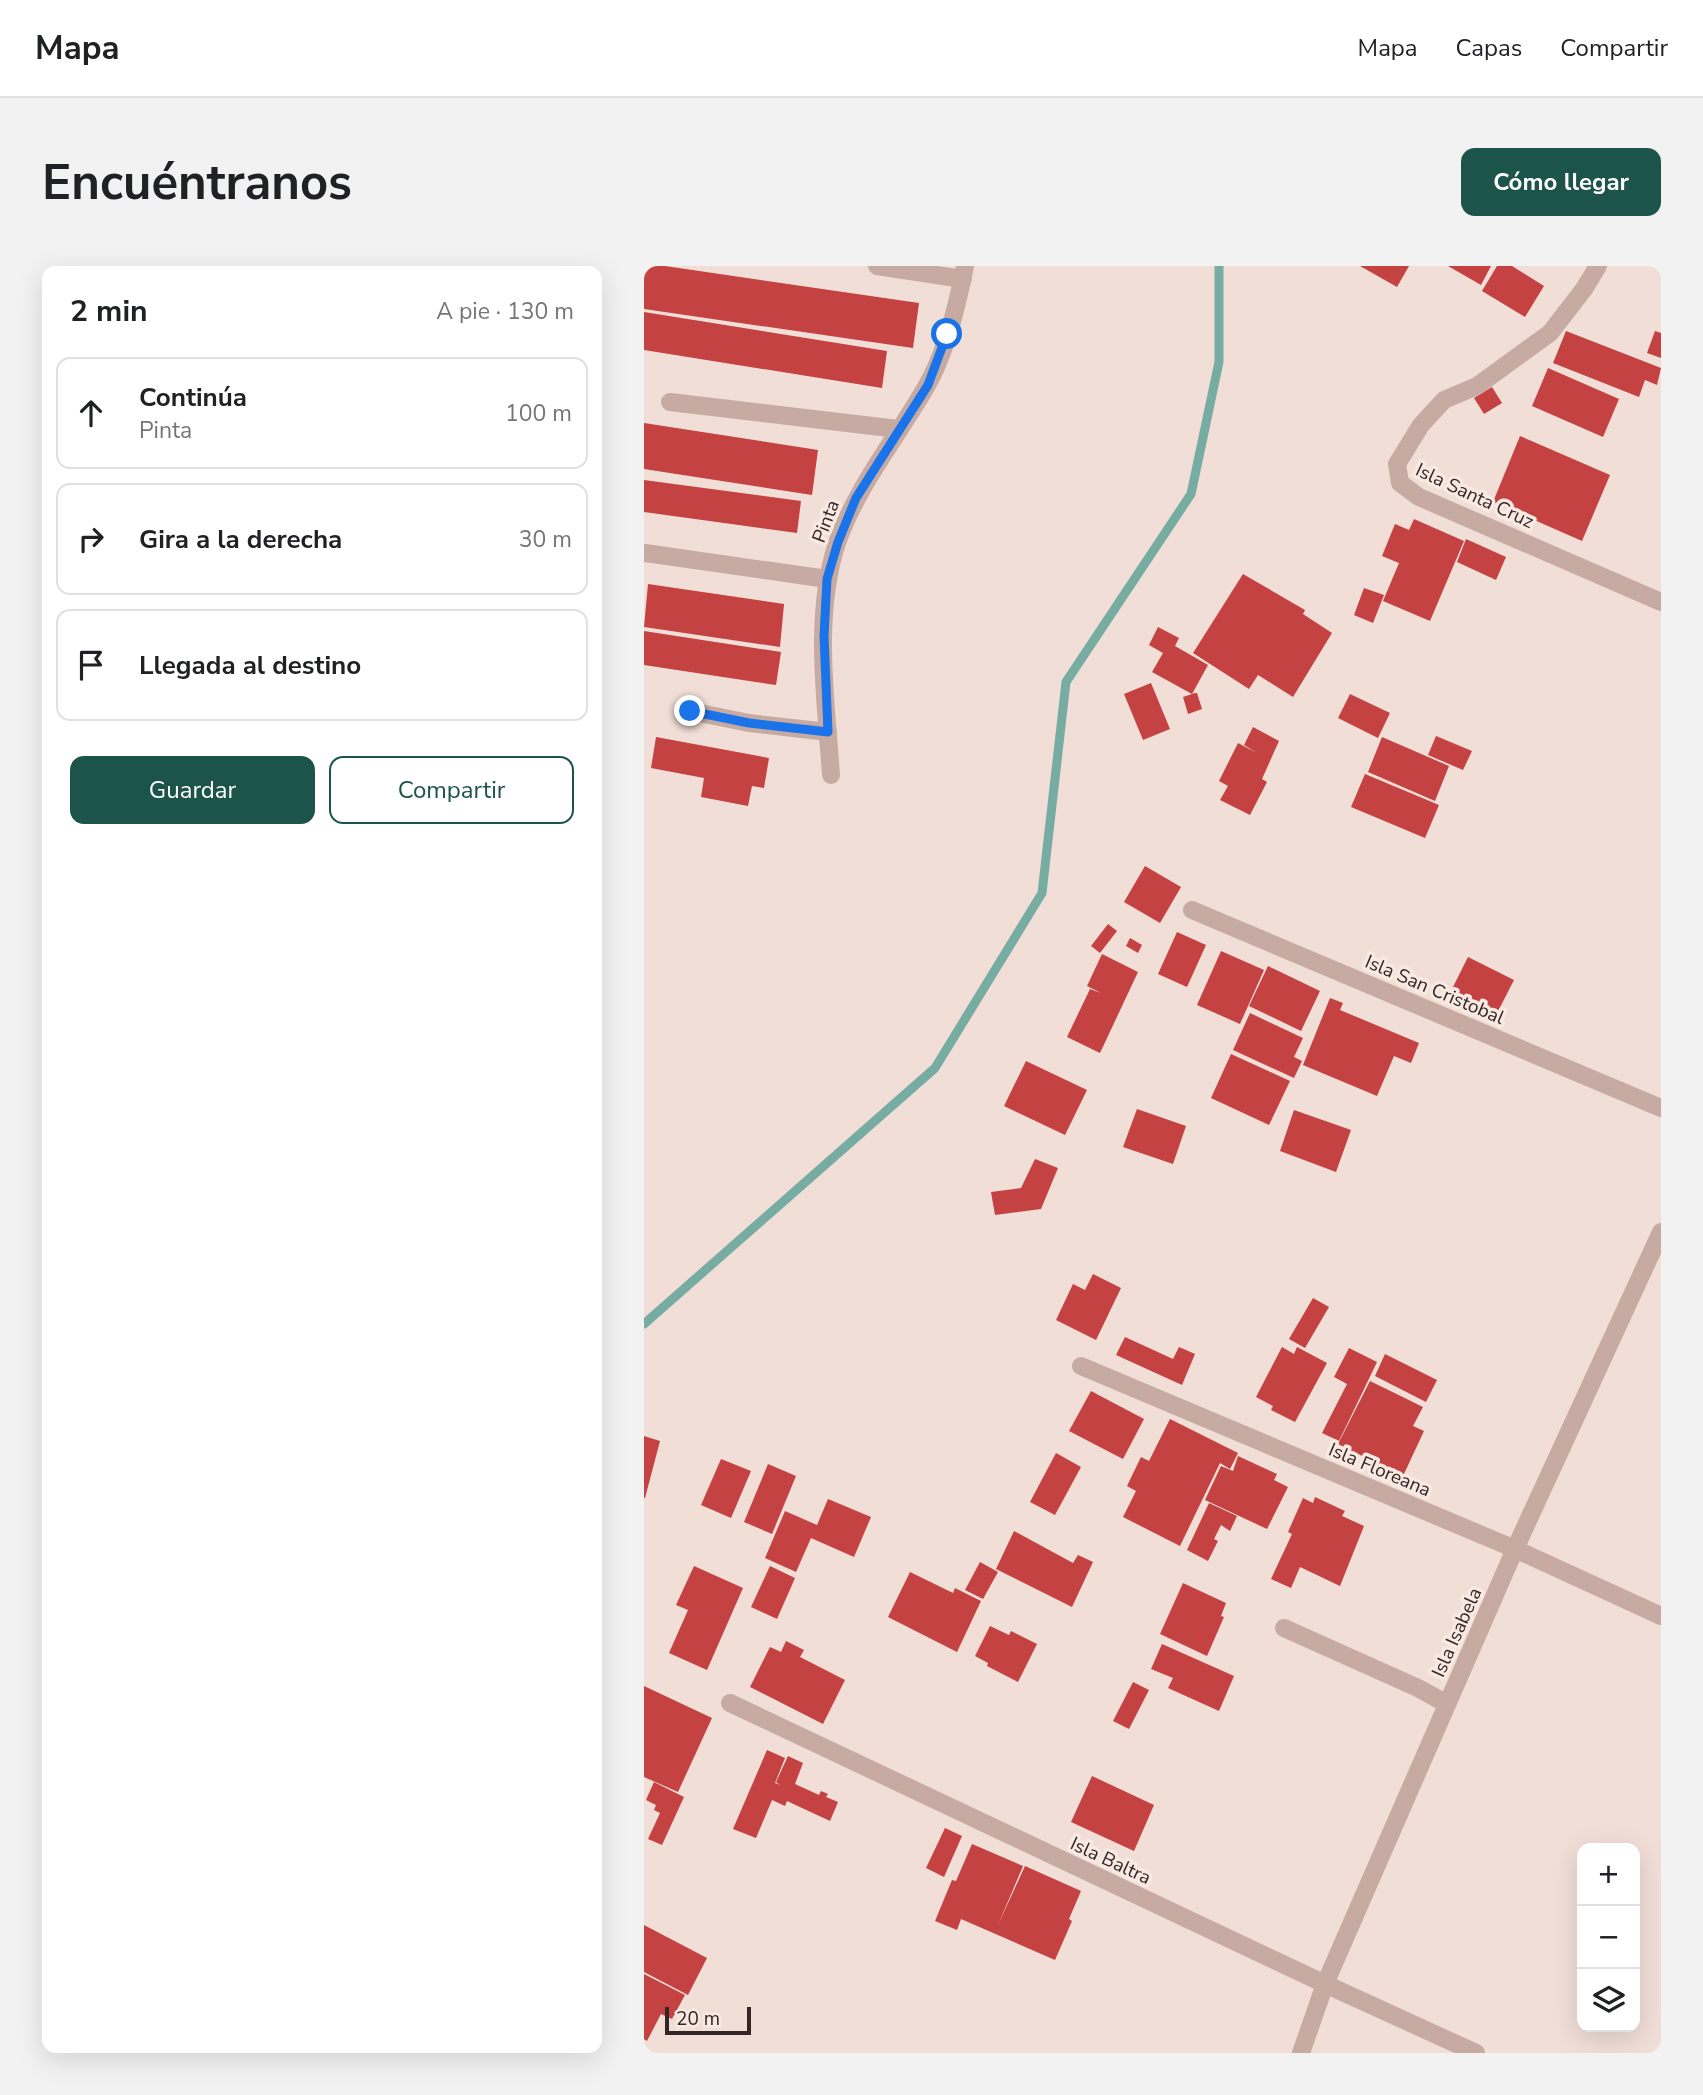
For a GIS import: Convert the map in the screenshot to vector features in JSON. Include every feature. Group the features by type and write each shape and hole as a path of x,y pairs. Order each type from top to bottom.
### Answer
{"street":[{"path":"877,266 964,273"},
{"name":"Isla Santa Cruz","path":"1598,266 1550,333 1477,386 1444,400 1421,425 1396,464 1400,483 1419,496 1661,601"},
{"name":"Pinta","path":"831,775 824,636 827,579 838,542 856,498 928,385 947,334 964,273"},
{"path":"670,402 898,429"},
{"path":"645,553 827,579"},
{"path":"690,711 749,723 828,732"},
{"name":"Isla San Cristobal","path":"1192,910 1661,1108"},
{"name":"Isla Isabela","path":"1301,2053 1325,1984 1447,1704 1661,1232"},
{"name":"Isla Floreana","path":"1081,1366 1515,1549 1661,1616"},
{"path":"1284,1628 1418,1688 1447,1704"},
{"name":"Isla Baltra","path":"730,1703 1476,2053"}],"building":[{"path":"644,266 665,266 919,303 913,348 644,309"},
{"path":"1360,266 1409,266 1397,287"},
{"path":"1448,266 1491,266 1481,285"},
{"path":"1497,266 1512,266 1544,286 1525,317 1482,291"},
{"path":"644,312 887,351 882,388 644,350"},
{"path":"1566,331 1661,368 1657,385 1645,380 1639,397 1553,363"},
{"path":"1655,331 1661,333 1661,358 1647,353"},
{"path":"1548,368 1619,399 1603,437 1532,406"},
{"path":"1492,387 1502,403 1484,414 1474,398"},
{"path":"644,423 818,450 812,495 644,469"},
{"path":"1520,436 1610,475 1582,541 1493,502"},
{"path":"644,480 801,501 797,533 644,512"},
{"path":"1414,519 1464,541 1430,621 1383,601 1399,563 1382,556 1395,524 1409,530"},
{"path":"1466,539 1506,557 1496,580 1457,562"},
{"path":"1243,574 1305,610 1303,614 1332,633 1293,697 1258,675 1249,689 1193,653"},
{"path":"648,584 784,604 780,647 644,627"},
{"path":"1364,588 1384,595 1373,623 1354,615"},
{"path":"1158,627 1179,638 1175,646 1208,665 1192,694 1152,672 1163,653 1149,645"},
{"path":"644,631 781,652 776,685 644,665"},
{"path":"1151,683 1170,729 1143,740 1124,694"},
{"path":"1195,693 1202,709 1188,714 1183,697"},
{"path":"1350,694 1390,713 1378,738 1338,718"},
{"path":"1253,727 1279,741 1262,779 1267,782 1250,815 1220,800 1228,786 1219,781 1238,743 1257,753 1244,745"},
{"path":"1436,736 1472,751 1463,770 1428,755"},
{"path":"656,737 769,758 764,788 752,786 748,806 701,797 704,778 651,768"},
{"path":"1382,737 1449,766 1435,801 1368,772"},
{"path":"1365,774 1439,805 1425,838 1351,807"},
{"path":"1145,866 1181,887 1160,923 1124,902"},
{"path":"1108,924 1117,931 1100,953 1091,946"},
{"path":"1177,932 1206,945 1187,987 1158,974"},
{"path":"1130,938 1142,945 1138,953 1126,946"},
{"path":"1221,951 1264,970 1240,1024 1197,1005"},
{"path":"1102,954 1138,972 1100,1053 1067,1037 1090,989 1101,993 1087,986"},
{"path":"1468,957 1514,980 1495,1017 1449,995"},
{"path":"1268,966 1320,991 1301,1031 1249,1006"},
{"path":"1330,998 1343,1003 1340,1010 1419,1043 1411,1063 1394,1056 1377,1096 1303,1065"},
{"path":"1250,1013 1303,1038 1294,1057 1302,1061 1294,1078 1233,1050"},
{"path":"1231,1054 1290,1081 1269,1125 1211,1098"},
{"path":"1026,1061 1087,1090 1065,1135 1004,1106"},
{"path":"1137,1109 1186,1126 1173,1164 1123,1147"},
{"path":"1294,1110 1351,1130 1336,1172 1280,1151"},
{"path":"1035,1159 1058,1168 1041,1209 995,1215 991,1192 1021,1188"},
{"path":"1093,1274 1121,1288 1096,1340 1056,1320 1073,1284 1085,1290"},
{"path":"1313,1298 1329,1307 1305,1348 1289,1339"},
{"path":"1125,1337 1173,1359 1179,1347 1195,1354 1182,1385 1116,1355"},
{"path":"1282,1347 1294,1354 1297,1347 1327,1363 1295,1422 1271,1410 1273,1406 1256,1397"},
{"path":"1349,1348 1377,1362 1339,1441 1322,1433 1347,1384 1334,1377"},
{"path":"1385,1354 1437,1380 1426,1402 1375,1376"},
{"path":"1370,1381 1423,1407 1413,1426 1424,1431 1403,1476 1338,1444"},
{"path":"1091,1391 1144,1419 1123,1459 1069,1431"},
{"path":"1170,1419 1238,1453 1230,1469 1220,1463 1180,1546 1123,1517 1136,1491 1127,1486 1141,1457 1149,1461"},
{"path":"644,1436 660,1441 645,1498 644,1498"},
{"path":"1056,1453 1081,1467 1055,1515 1030,1502"},
{"path":"1238,1456 1277,1474 1274,1480 1288,1487 1267,1529 1205,1500 1221,1466 1233,1471"},
{"path":"721,1459 751,1471 731,1518 701,1505"},
{"path":"768,1464 796,1476 772,1534 744,1522"},
{"path":"1315,1497 1345,1511 1342,1516 1364,1526 1340,1586 1300,1567 1291,1588 1271,1579 1292,1534 1288,1532 1303,1498 1313,1503"},
{"path":"828,1499 871,1517 854,1557 811,1538 796,1572 765,1558 785,1511 817,1525"},
{"path":"1209,1503 1237,1516 1230,1531 1221,1525 1214,1539 1218,1541 1208,1561 1187,1550"},
{"path":"1014,1531 1073,1563 1078,1555 1093,1562 1072,1607 996,1569"},
{"path":"980,1562 998,1572 983,1599 965,1590"},
{"path":"694,1566 743,1588 707,1670 669,1653 688,1610 676,1605"},
{"path":"770,1566 795,1578 777,1619 751,1607"},
{"path":"910,1572 953,1593 955,1588 981,1601 957,1652 888,1617"},
{"path":"1183,1583 1226,1603 1221,1616 1224,1617 1207,1656 1160,1634"},
{"path":"990,1626 1009,1635 1011,1631 1037,1644 1018,1682 987,1666 988,1663 975,1656"},
{"path":"786,1641 804,1650 800,1657 845,1680 823,1724 750,1687 770,1647 781,1652"},
{"path":"1162,1644 1234,1676 1219,1711 1168,1688 1173,1678 1151,1669"},
{"path":"1133,1682 1149,1690 1129,1729 1113,1721"},
{"path":"644,1686 712,1718 678,1792 644,1777"},
{"path":"767,1750 785,1758 775,1783 780,1785 776,1782 788,1756 803,1763 795,1784 819,1795 821,1791 828,1794 826,1797 838,1802 830,1821 787,1801 785,1806 772,1800 756,1838 733,1829"},
{"path":"1092,1776 1154,1805 1134,1851 1071,1822"},
{"path":"654,1782 684,1797 662,1845 648,1839 660,1813 654,1810 656,1805 646,1800"},
{"path":"945,1828 962,1836 944,1877 926,1868"},
{"path":"972,1844 1023,1866 998,1925 1025,1866 1081,1891 1069,1919 1072,1921 1055,1960 961,1919 957,1930 935,1921 952,1880 956,1881"},
{"path":"644,1925 707,1958 688,1995 644,1972"},
{"path":"644,1974 685,1995 672,2019 661,2014 647,2041 644,2039"}],"waterway":[{"path":"644,1324 935,1068 1042,893 1066,682 1191,494 1219,362 1219,266"}],"route":[{"path":"690,711 749,723 828,732 824,636 827,579 838,542 856,498 928,385 947,334"}]}
